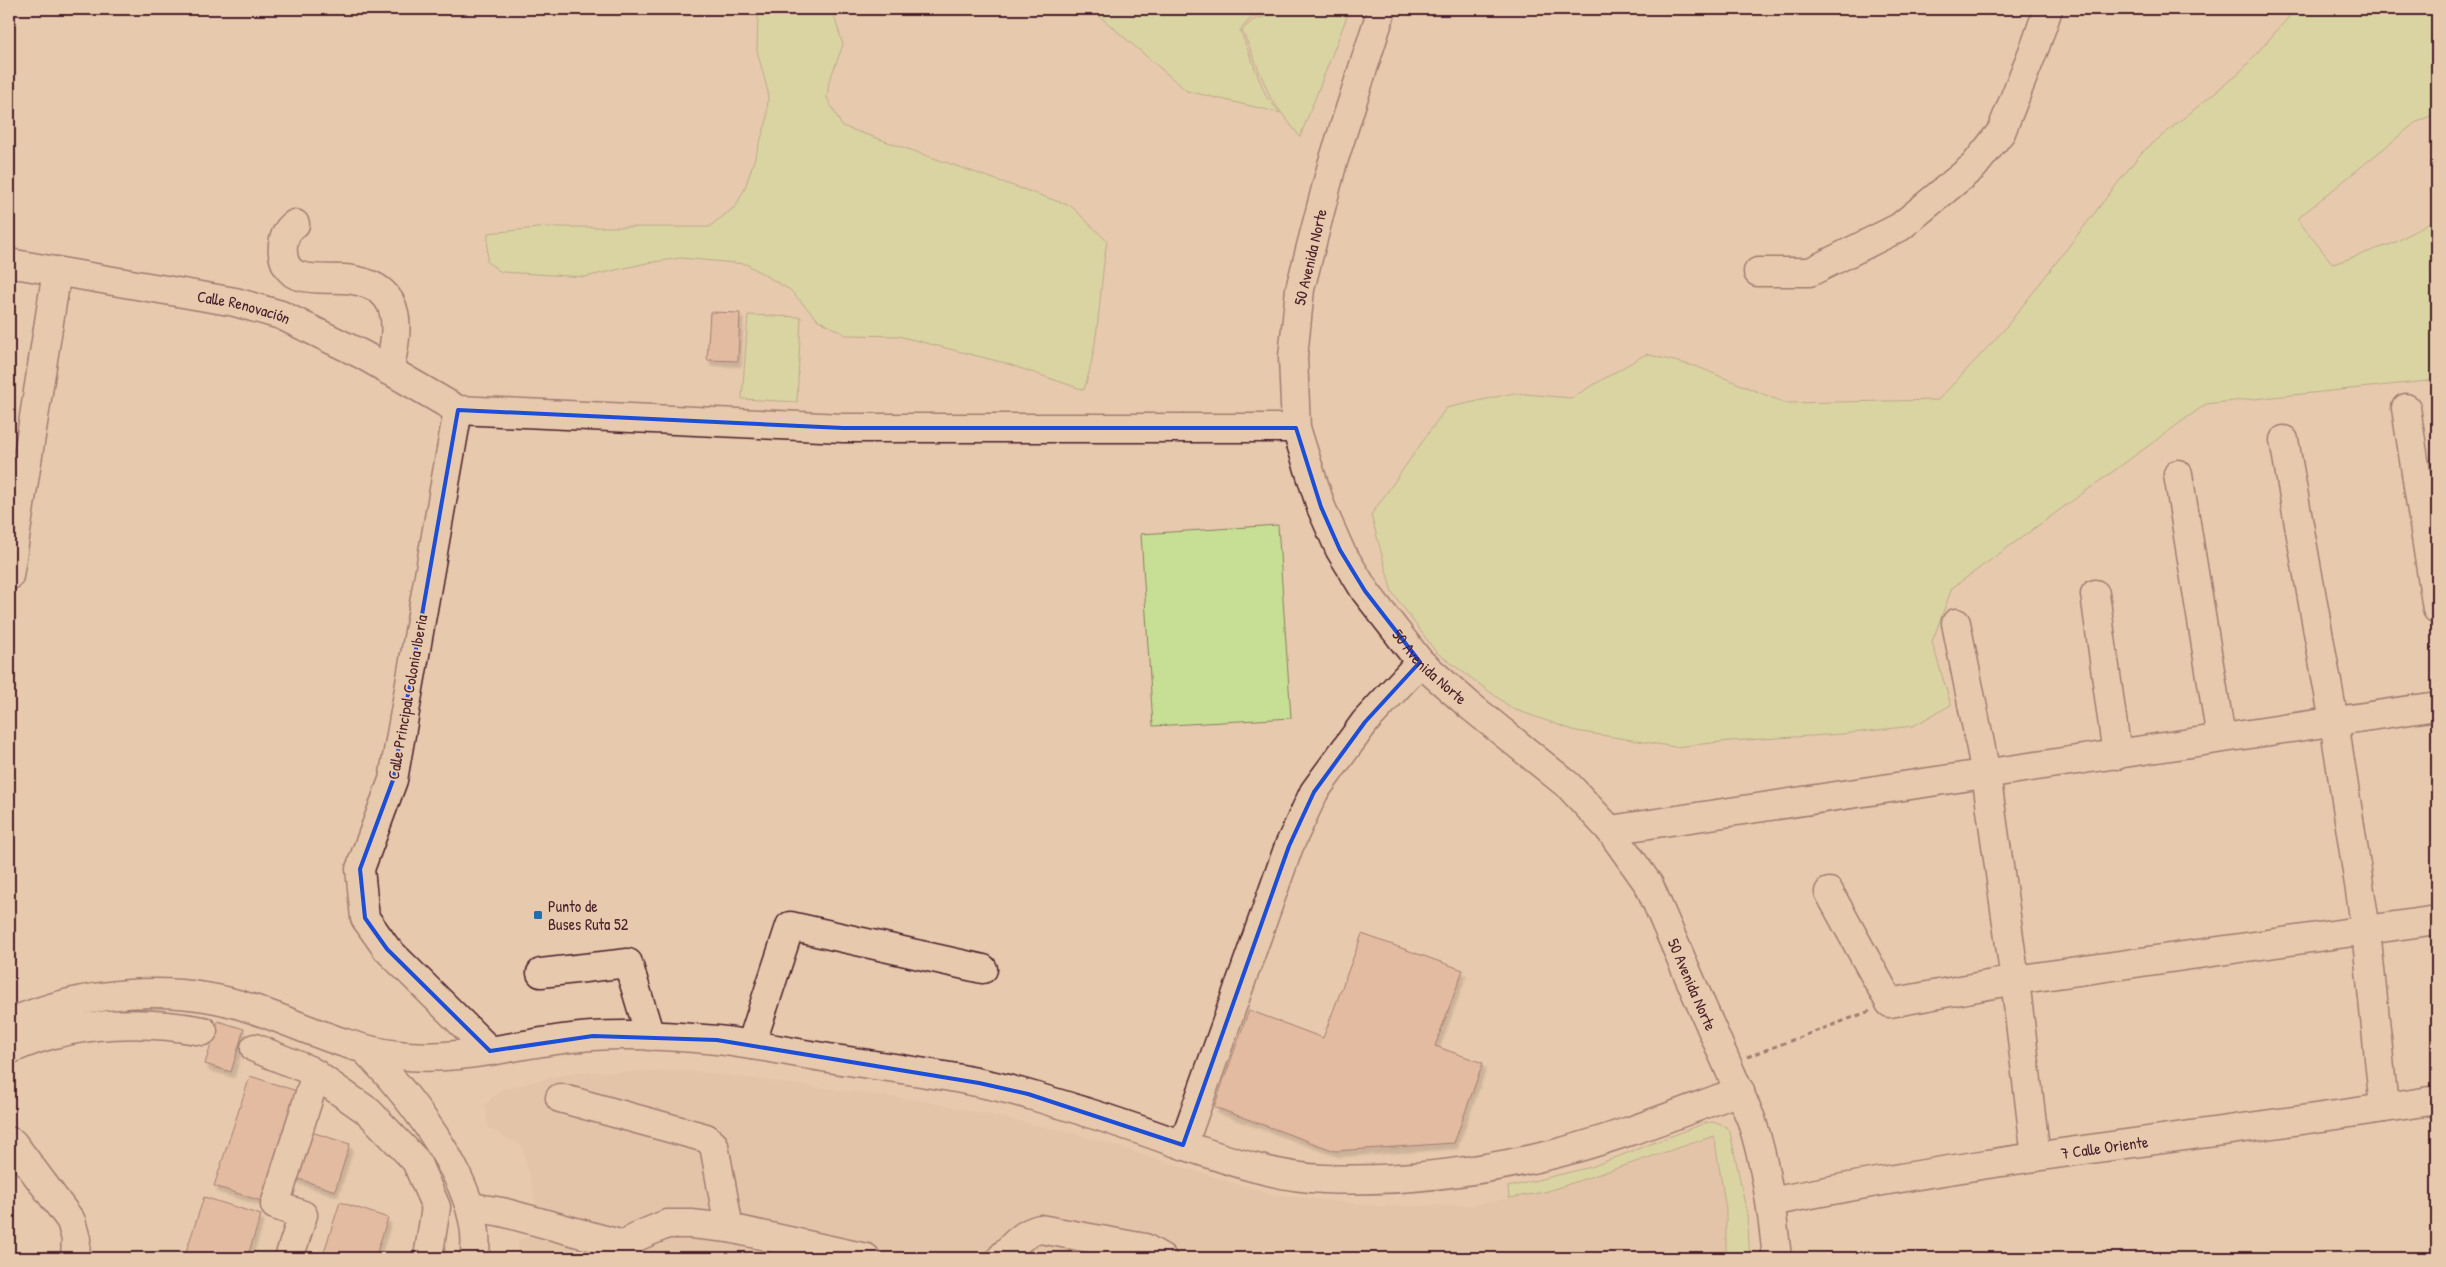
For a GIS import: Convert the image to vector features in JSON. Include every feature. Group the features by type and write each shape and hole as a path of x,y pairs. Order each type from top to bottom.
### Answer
{"street":[{"name":"50 Avenida Norte","path":"1382,9 1332,165 1300,288 1293,357 1296,428 1320,507 1340,550 1364,591 1420,662 1469,705 1569,786 1610,830 1649,885 1740,1091 1760,1148 1771,1202 1777,1258"},
{"path":"1758,272 1810,272 1900,227 1974,166 2001,132 2048,9"},
{"path":"294,224 284,235 285,266 290,272 308,278 354,280 383,293 391,302 395,313 397,330 389,370"},
{"name":"Calle Renovación","path":"9,263 235,302 281,314 389,370 458,410"},
{"path":"9,576 58,271"},
{"path":"2406,408 2437,609"},
{"path":"458,410 843,428 1296,428"},
{"name":"Calle Principal Colonia Iberia","path":"458,410 393,780 360,869 366,918 387,949 490,1051"},
{"path":"2284,440 2334,722 2366,930 2384,1108"},
{"path":"2178,474 2221,738"},
{"path":"2095,594 2117,755"},
{"path":"1956,623 1986,774 2015,980 2036,1157"},
{"path":"1183,1145 1289,846 1314,792 1365,722 1420,662"},
{"path":"1610,830 2437,706"},
{"path":"1829,892 1890,1003 2015,980 2437,920"},
{"path":"751,1045 790,926 983,969"},
{"path":"540,973 628,963 650,1036"},
{"path":"9,1023 34,1013 80,1000 143,994 176,994 246,1006 365,1050 424,1057 456,1056 593,1036 650,1036 717,1040 918,1071 1018,1092 1183,1145 1226,1161 1274,1173 1320,1179 1434,1176 1553,1154 1602,1140 1740,1091"},
{"path":"9,1050 31,1040 75,1029 116,1024 168,1025 204,1031"},
{"path":"254,1048 316,1074 370,1112 416,1161 436,1206 428,1258"},
{"path":"365,1050 393,1079 422,1116 448,1160 471,1207 478,1241 474,1258"},
{"path":"289,1258 303,1215 275,1205 316,1074"},
{"path":"560,1098 706,1138 714,1144 729,1228"},
{"name":"7 Calle Oriente","path":"1771,1202 2036,1157 2437,1100"},
{"path":"10,1140 71,1221 76,1239 75,1258"},
{"path":"471,1207 502,1212 627,1252 636,1237 667,1224 729,1228 866,1258"},
{"path":"1001,1258 1018,1240 1032,1231 1040,1230 1145,1248 1162,1258"}],"path":[{"path":"1758,1054 1890,1003"}],"highlighted area":[{"path":"458,410 843,428 1296,428 1321,507 1340,550 1365,591 1420,662 1365,722 1314,792 1289,846 1183,1145 1028,1094 979,1083 717,1040 593,1036 490,1051 387,949 365,918 360,869 393,780"}],"shaded area":[{"path":"694,1071 925,1101 1074,1133 1267,1193 1380,1206 1471,1205 1545,1192 1714,1136 1726,1209 1726,1258 518,1258 518,1239 538,1235 534,1194 522,1147 488,1128 485,1104 502,1089 574,1072"}],"green space":[{"path":"743,9 832,9 843,45 829,82 827,98 842,126 1071,206 1107,241 1096,335 1084,390 1005,363 898,336 846,335 818,320 790,290 746,264 681,258 647,263 585,277 501,272 487,262 488,233 548,227 709,227 736,206 745,188 767,120 768,92 757,51 758,11"},
{"path":"1091,9 1280,9 1253,16 1240,30 1266,96 1280,113 1187,91"},
{"path":"1289,9 1350,9 1300,137 1271,99 1242,30 1253,20"},
{"path":"2296,9 2437,9 2437,113 2415,123 2297,219 2333,264 2394,243 2437,218 2437,273 2432,278 2437,380 2206,404 1952,588 1932,642 1951,705 1913,726 1843,734 1730,741 1675,747 1576,731 1513,709 1436,652 1392,592 1371,515 1446,408 1514,393 1571,398 1646,354 1698,367 1785,403 1938,400 2003,331 2141,153 2241,71"},
{"path":"748,315 801,317 797,402 742,399"},
{"path":"1278,525 1291,718 1153,726 1141,534"},
{"path":"1713,1122 1727,1127 1730,1132 1747,1214 1750,1258 1726,1258 1726,1209 1714,1136 1545,1192 1509,1198 1508,1187 1591,1167 1705,1123"}],"building":[{"path":"710,312 740,313 738,361 707,360"},
{"path":"1362,934 1463,970 1435,1046 1483,1063 1454,1143 1335,1151 1214,1107 1249,1010 1323,1038"},
{"path":"218,1021 244,1029 231,1072 205,1064"},
{"path":"250,1076 306,1094 271,1204 214,1186"},
{"path":"305,1130 350,1144 335,1191 290,1176"},
{"path":"204,1197 261,1215 247,1258 184,1258"},
{"path":"340,1202 388,1218 375,1258 322,1258"}],"place":[{"name":"Punto de Buses Ruta 52","path":"538,915"}]}
